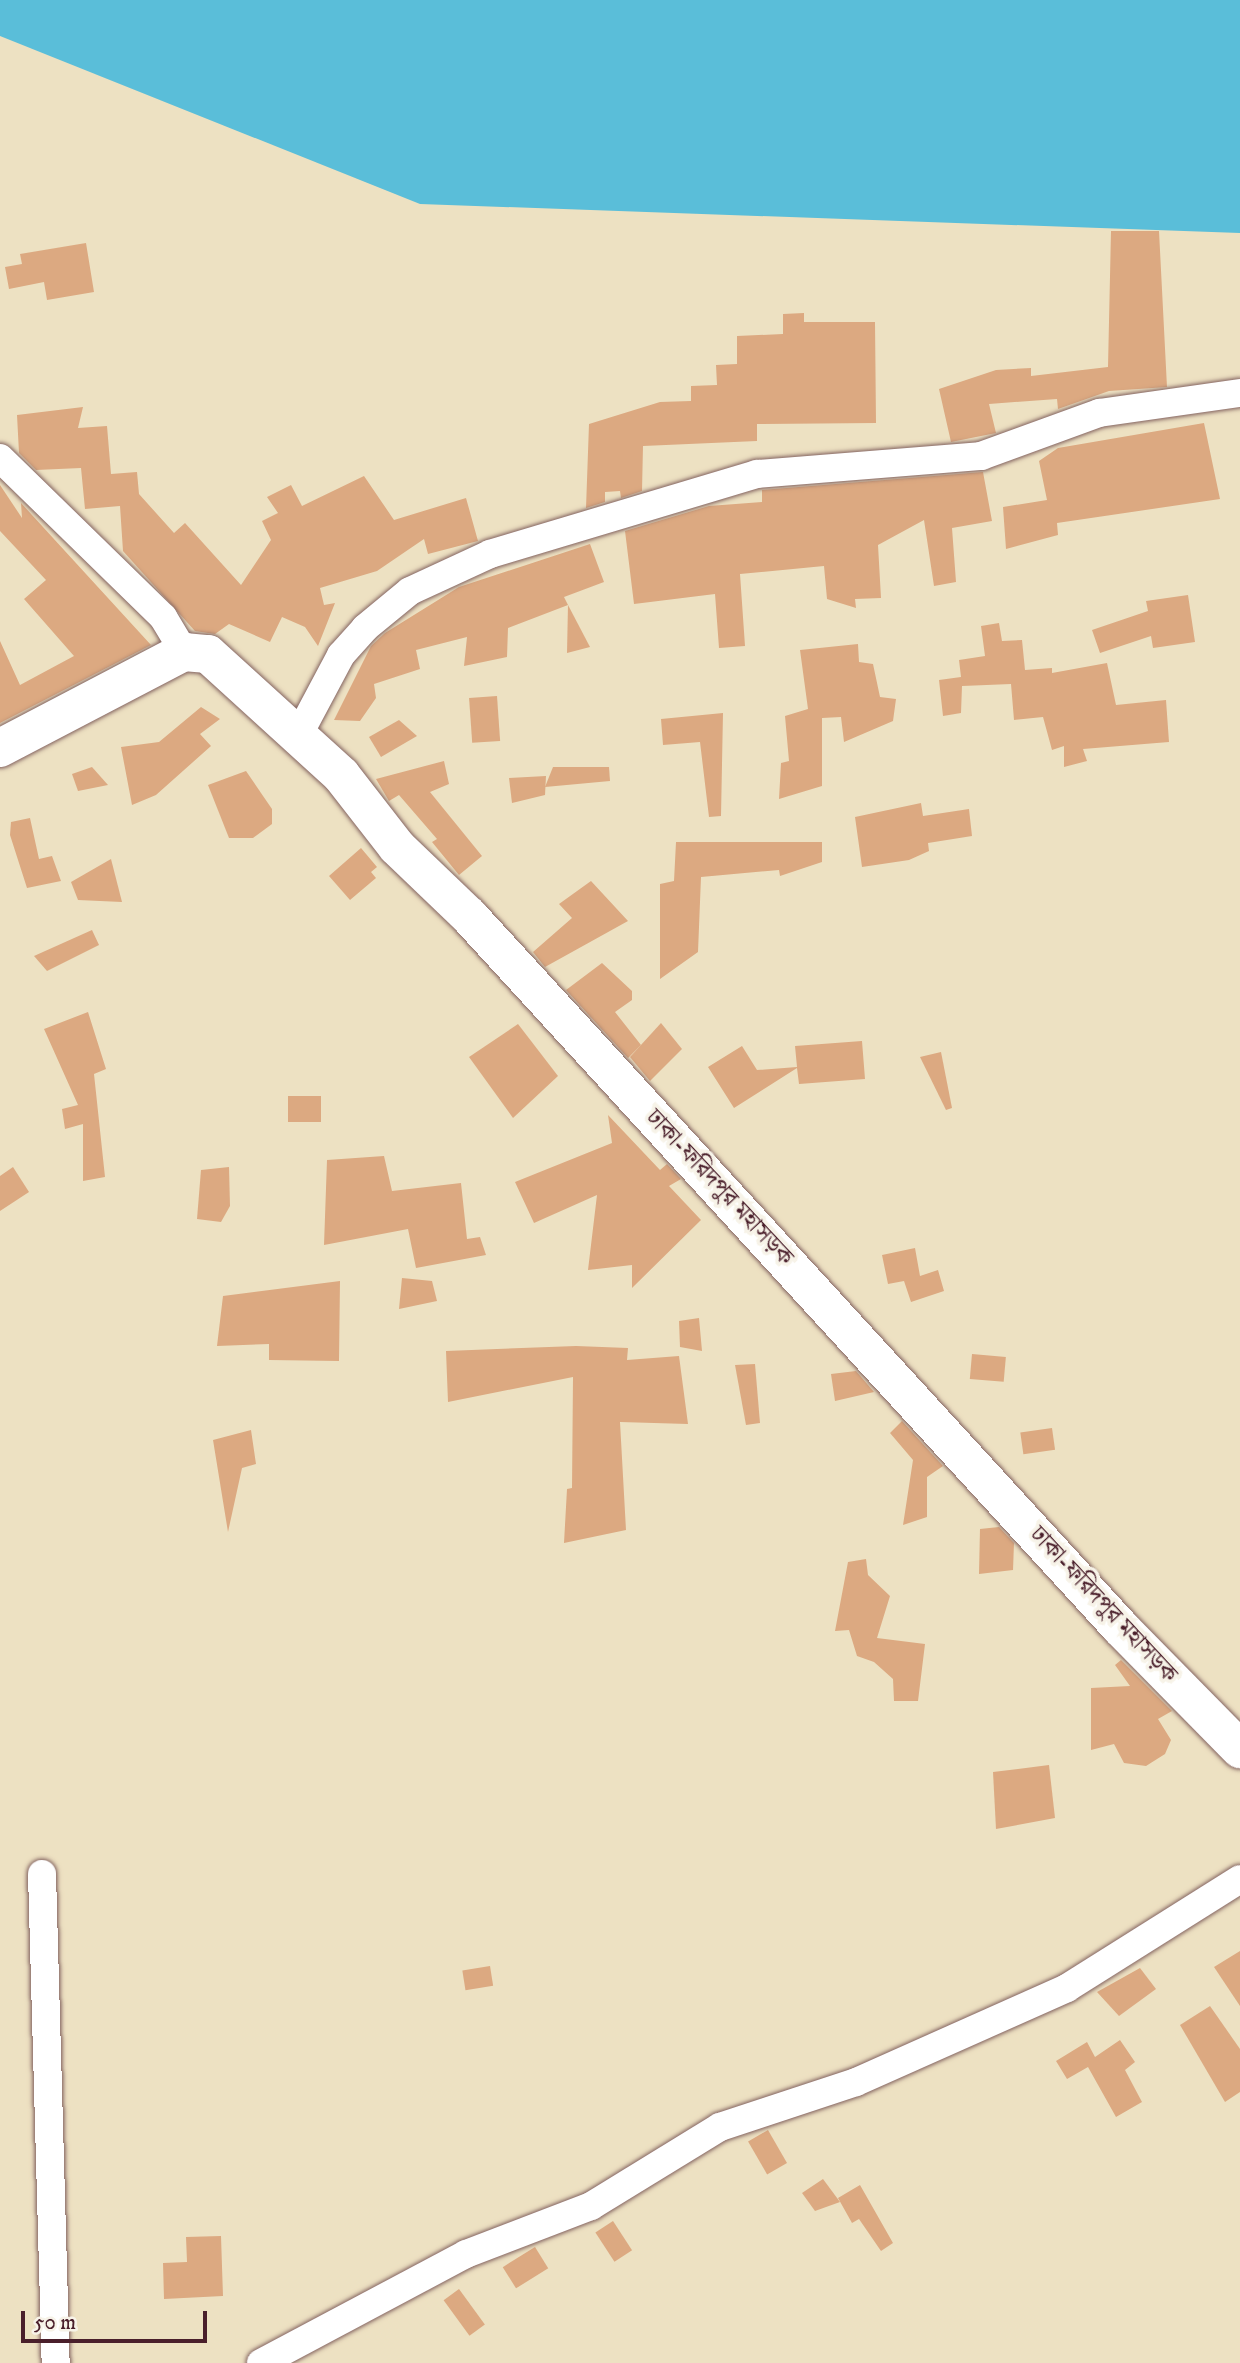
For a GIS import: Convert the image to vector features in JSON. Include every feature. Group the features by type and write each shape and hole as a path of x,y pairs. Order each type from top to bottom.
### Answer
{"main road":[{"name":"ঢাকা-ফরিদপুর মহাসড়ক","path":"184,652 208,654 341,775 397,847 469,916 1121,1628 1240,1748"},
{"path":"0,748 184,652"}],"street":[{"path":"298,736 341,656 365,628 410,591 490,554 757,474 981,456 1099,413 1240,393"},
{"path":"0,458 163,617 184,652"},
{"path":"42,1874 55,2363"},
{"path":"261,2363 466,2254 591,2206 720,2127 856,2082 1067,1988 1240,1879"}],"water":[{"path":"0,0 1240,0 1240,233 420,204 0,36"}],"building":[{"path":"1111,231 1159,231 1167,387 1109,391 1058,409 1057,399 989,404 996,433 951,442 939,389 996,370 1031,368 1031,376 1108,367"},
{"path":"86,243 94,292 47,300 44,282 9,289 5,267 22,264 20,254"},
{"path":"804,313 804,322 875,322 876,423 757,424 757,441 643,446 642,491 621,498 620,491 605,492 605,502 586,508 589,424 660,402 691,401 691,386 717,385 716,365 737,364 737,336 783,334 783,314"},
{"path":"83,407 78,428 107,426 111,474 137,472 139,494 174,533 185,523 241,585 271,540 262,521 278,513 267,497 291,485 302,506 364,476 394,520 466,498 478,541 428,554 424,539 377,571 320,588 324,605 335,603 318,646 305,627 282,617 270,642 229,624 215,634 195,631 123,551 120,506 85,509 81,468 36,470 19,453 17,415"},
{"path":"1204,423 1220,499 1057,523 1058,535 1006,549 1003,507 1047,500 1039,461 1058,448"},
{"path":"983,472 992,521 952,528 956,582 934,586 924,520 878,545 881,598 855,599 856,608 827,599 824,566 740,574 745,646 719,648 715,594 634,604 625,531 709,506 762,502 762,490"},
{"path":"0,485 22,518 21,503 151,645 0,723 0,641 20,685 74,656 24,599 46,580 0,531"},
{"path":"590,544 604,582 564,597 568,605 508,628 507,657 464,666 467,637 416,650 420,669 374,684 376,698 360,721 334,720 371,646 385,633 459,587"},
{"path":"1188,595 1195,642 1153,648 1151,636 1100,653 1092,630 1148,611 1146,601"},
{"path":"568,605 590,647 567,653"},
{"path":"999,623 1002,641 1022,640 1025,670 1052,668 1052,673 1107,663 1116,705 1166,700 1169,742 1083,749 1087,761 1064,767 1064,746 1052,750 1043,717 1014,720 1011,684 962,686 961,713 943,716 939,680 961,677 959,660 985,656 981,626"},
{"path":"858,644 859,662 873,664 880,697 896,699 893,721 844,742 841,717 822,718 822,786 779,799 781,763 789,761 785,716 808,709 800,650"},
{"path":"497,696 500,741 472,743 469,698"},
{"path":"201,707 220,719 200,734 211,746 156,795 132,805 121,747 159,742"},
{"path":"723,713 721,816 709,817 700,742 663,745 661,719"},
{"path":"399,720 417,736 381,757 369,737"},
{"path":"444,761 449,784 430,792 482,856 459,875 432,842 437,839 399,795 389,801 376,779"},
{"path":"92,767 108,785 78,791 72,774"},
{"path":"553,767 609,767 610,781 545,787"},
{"path":"246,771 272,809 272,824 253,838 229,838 208,785"},
{"path":"546,776 545,795 512,803 509,778"},
{"path":"921,803 923,816 969,809 972,836 928,843 929,851 909,860 862,867 855,817"},
{"path":"30,818 39,859 52,856 61,881 27,888 10,835 11,822"},
{"path":"676,842 822,842 822,862 780,876 779,870 701,877 698,952 660,979 660,884 674,881"},
{"path":"361,848 377,867 371,872 376,878 350,900 329,876"},
{"path":"111,859 122,902 78,900 71,882"},
{"path":"591,881 628,921 545,967 533,952 572,918 559,904"},
{"path":"92,930 99,945 47,971 34,956"},
{"path":"602,963 632,991 632,1000 615,1012 641,1045 628,1058 566,990"},
{"path":"88,1012 106,1069 94,1074 105,1177 83,1181 83,1124 65,1129 62,1109 78,1105 44,1029"},
{"path":"661,1023 682,1049 650,1081 630,1057"},
{"path":"518,1024 558,1076 513,1118 469,1057"},
{"path":"862,1041 865,1079 799,1084 797,1068 734,1108 708,1067 742,1046 757,1070 797,1067 795,1046"},
{"path":"941,1052 952,1108 946,1110 920,1057"},
{"path":"288,1096 321,1096 321,1122 288,1122"},
{"path":"608,1115 660,1170 667,1164 681,1179 669,1186 701,1220 632,1288 632,1265 588,1270 597,1195 534,1223 515,1182 612,1143"},
{"path":"384,1156 392,1191 461,1183 467,1239 480,1237 486,1255 416,1268 408,1229 324,1245 327,1160"},
{"path":"13,1167 29,1192 0,1211 0,1176"},
{"path":"229,1167 230,1206 221,1222 197,1219 201,1170"},
{"path":"915,1248 920,1276 938,1270 944,1291 911,1302 904,1281 888,1284 882,1255"},
{"path":"402,1278 432,1281 437,1301 399,1309"},
{"path":"340,1281 339,1361 269,1360 269,1344 217,1346 223,1296"},
{"path":"699,1318 702,1351 680,1347 679,1321"},
{"path":"576,1346 628,1348 627,1360 679,1356 688,1424 620,1422 626,1530 564,1543 567,1489 572,1488 573,1377 448,1402 446,1351"},
{"path":"972,1354 1006,1357 1004,1382 970,1379"},
{"path":"755,1364 760,1423 746,1425 735,1365"},
{"path":"856,1371 874,1392 835,1401 831,1374"},
{"path":"902,1421 943,1466 927,1477 927,1517 903,1525 913,1460 890,1433"},
{"path":"1052,1428 1055,1450 1023,1454 1020,1432"},
{"path":"251,1430 256,1464 242,1468 228,1532 213,1440"},
{"path":"999,1527 1014,1543 1013,1570 979,1574 980,1529"},
{"path":"866,1559 868,1575 890,1596 877,1638 925,1644 918,1701 894,1701 893,1679 874,1662 857,1656 849,1630 835,1631 848,1562"},
{"path":"1121,1660 1172,1711 1158,1719 1171,1740 1165,1754 1146,1766 1124,1763 1114,1744 1091,1750 1091,1688 1130,1686 1115,1665"},
{"path":"1049,1765 1055,1818 996,1829 993,1772"},
{"path":"1240,1951 1240,2006 1214,1967"},
{"path":"490,1966 493,1986 465,1990 462,1970"},
{"path":"1140,1968 1156,1989 1119,2016 1097,1992"},
{"path":"1210,2006 1240,2049 1240,2092 1225,2102 1180,2025"},
{"path":"1120,2040 1135,2062 1125,2070 1142,2102 1116,2117 1088,2067 1067,2079 1056,2061 1087,2042 1095,2057"},
{"path":"768,2130 787,2163 767,2174 748,2142"},
{"path":"823,2179 840,2202 815,2211 802,2193"},
{"path":"860,2185 893,2243 881,2251 859,2219 852,2223 838,2198"},
{"path":"613,2221 632,2250 614,2262 595,2232"},
{"path":"221,2236 223,2296 164,2299 163,2263 187,2262 186,2237"},
{"path":"535,2247 548,2268 516,2288 503,2267"},
{"path":"459,2289 485,2325 469,2336 444,2300"}]}
